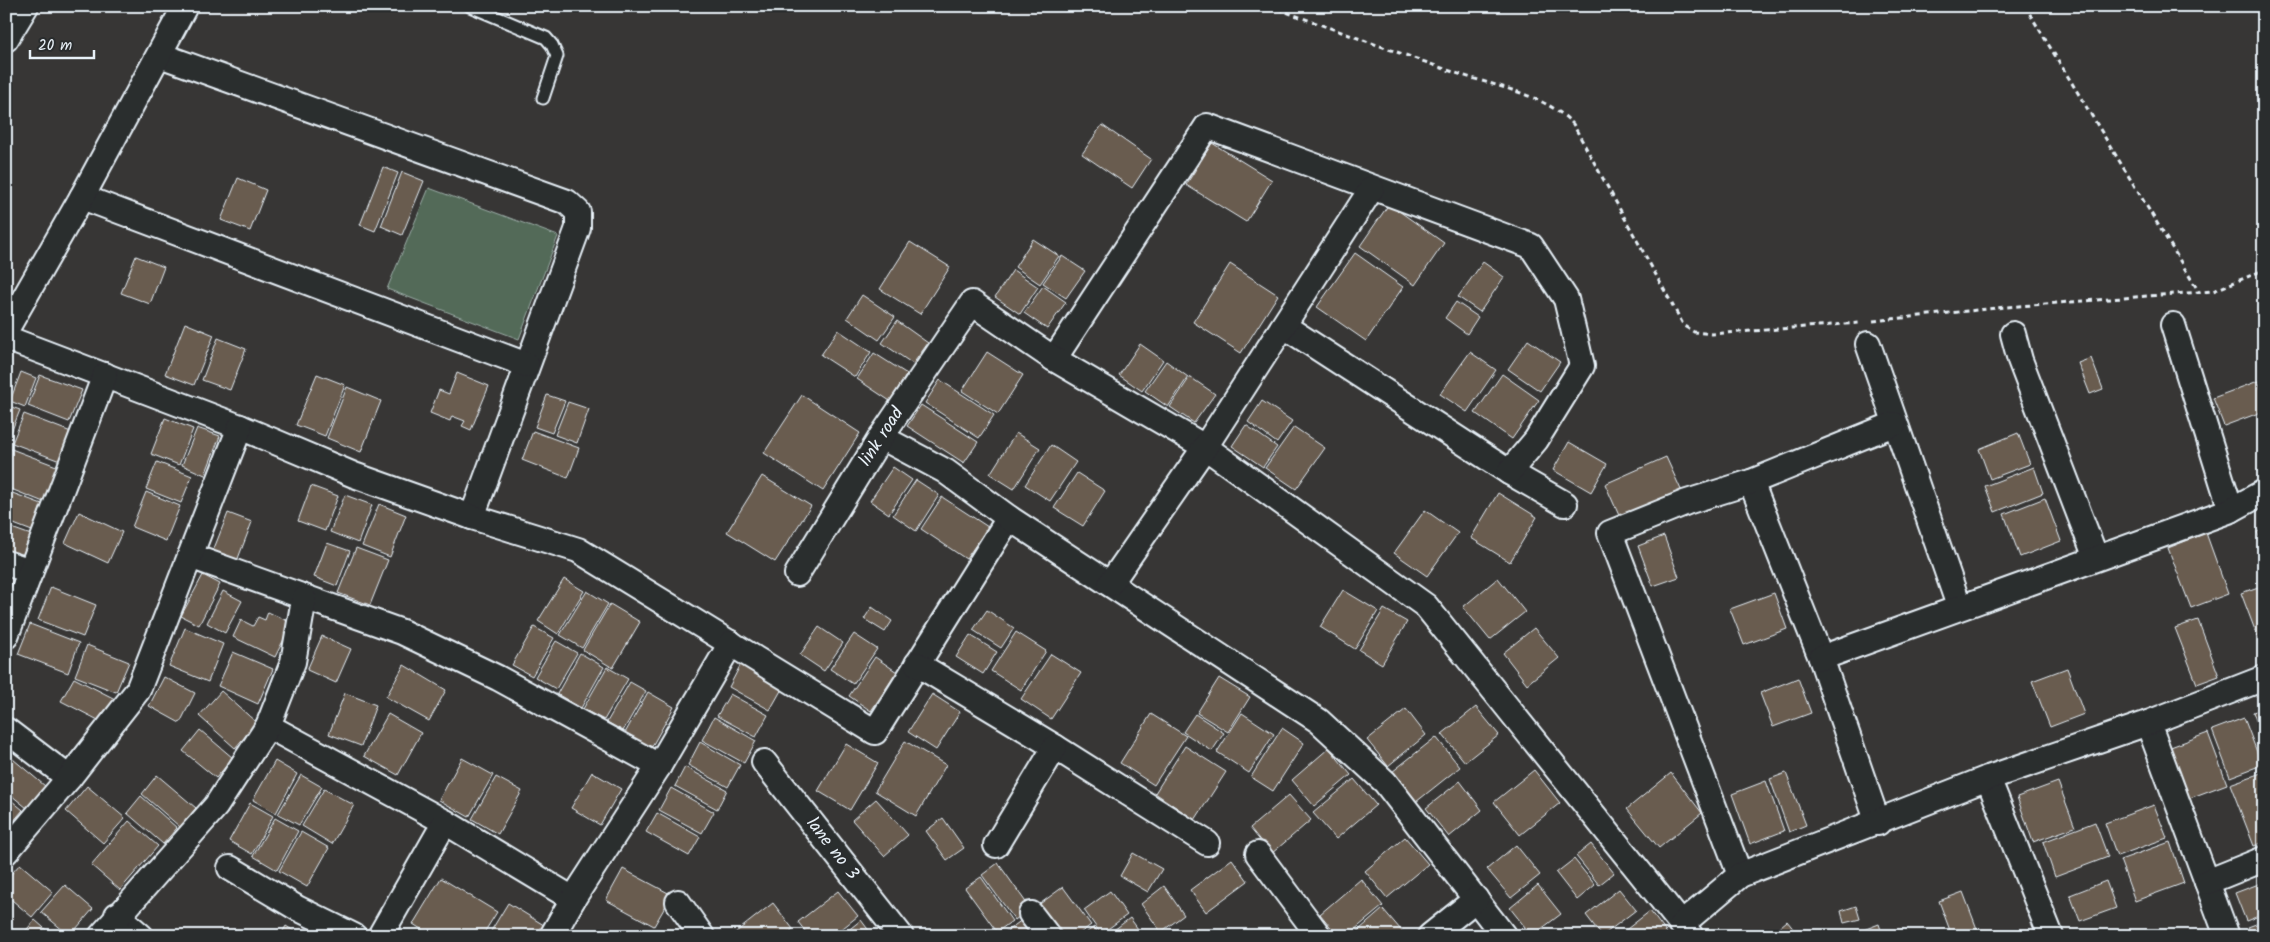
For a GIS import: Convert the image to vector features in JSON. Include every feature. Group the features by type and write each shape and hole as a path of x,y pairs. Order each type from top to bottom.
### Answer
{"street":[{"path":"6,38 26,6"},
{"path":"6,330 82,197 160,55 184,6"},
{"path":"160,55 567,202 578,212 578,228 472,517"},
{"path":"1509,472 1536,440 1582,366 1566,299 1530,246 1207,126 1054,359 1205,447 1426,606 1687,930 1740,875 1878,823 1988,778 2148,722 2264,678"},
{"path":"1110,584 1205,447 1372,188"},
{"path":"82,197 527,365"},
{"name":"link road","path":"797,574 881,437 972,303 1054,359"},
{"path":"2173,325 2231,510"},
{"path":"1284,326 1509,472 1565,504"},
{"path":"1866,329 1894,424 1959,606"},
{"path":"2013,334 2020,360 2096,558"},
{"path":"6,338 240,427 354,475 472,517 578,550 875,732 1009,518"},
{"path":"6,636 105,375"},
{"path":"1740,875 1610,533 1687,502 1751,482 1894,424"},
{"path":"6,852 138,690 240,427"},
{"path":"881,437 944,471 1009,518 1319,721 1385,782 1504,936"},
{"path":"1751,482 1821,658 1878,823"},
{"path":"1821,658 1959,606 2231,510 2264,492"},
{"path":"190,556 410,636 498,678 659,766"},
{"path":"6,563 31,571"},
{"path":"101,936 216,806 268,726 293,662 304,599"},
{"path":"552,936 573,899 659,766 730,643"},
{"path":"917,664 1207,842"},
{"path":"2148,722 2227,936"},
{"path":"268,726 446,822 573,899"},
{"path":"6,730 68,778"},
{"path":"996,845 1055,747"},
{"name":"lane no 3","path":"764,762 900,936"},
{"path":"1988,778 2049,935"},
{"path":"380,936 446,822"},
{"path":"1258,854 1319,936"},
{"path":"2207,882 2264,859"},
{"path":"230,868 297,908 354,936"},
{"path":"1430,936 1476,899"},
{"path":"678,902 702,936"},
{"path":"1031,914 1048,936"},
{"path":"118,916 141,936"}],"lane":[{"path":"470,6 535,32 552,45 557,56 543,98"}],"path":[{"path":"1270,6 1542,101 1561,112 1573,124 1679,318 1684,326 1694,332 1712,334 1866,329 2006,307 2213,291 2264,270"},
{"path":"2025,6 2199,292"}],"green space":[{"path":"429,188 558,236 519,339 387,289"}],"building":[{"path":"1102,125 1151,159 1132,188 1082,154"},
{"path":"1212,143 1272,180 1246,222 1186,185"},
{"path":"383,167 398,173 375,231 360,225"},
{"path":"402,172 424,181 402,235 381,226"},
{"path":"238,178 266,190 250,231 221,220"},
{"path":"1389,204 1444,243 1415,285 1360,246"},
{"path":"1033,239 1059,256 1040,284 1015,267"},
{"path":"910,242 950,267 920,314 880,289"},
{"path":"1355,253 1403,287 1366,341 1317,307"},
{"path":"136,256 164,267 150,304 121,293"},
{"path":"1062,256 1085,271 1066,298 1043,283"},
{"path":"1483,262 1504,277 1480,312 1458,297"},
{"path":"1230,264 1278,295 1241,353 1193,322"},
{"path":"1013,270 1038,287 1020,314 995,297"},
{"path":"1043,286 1066,302 1047,329 1024,313"},
{"path":"862,295 895,317 879,340 847,318"},
{"path":"1456,302 1478,317 1467,334 1445,318"},
{"path":"897,321 928,343 913,364 882,343"},
{"path":"185,323 214,335 194,385 165,374"},
{"path":"838,330 871,352 855,377 821,355"},
{"path":"218,338 246,349 230,390 202,380"},
{"path":"1528,340 1560,362 1540,391 1508,369"},
{"path":"1140,344 1163,360 1142,391 1119,375"},
{"path":"987,352 1023,375 998,414 962,391"},
{"path":"1470,352 1496,370 1467,412 1440,394"},
{"path":"874,353 907,374 890,401 857,379"},
{"path":"2091,358 2103,389 2090,394 2078,363"},
{"path":"1166,361 1188,377 1168,407 1145,391"},
{"path":"21,372 36,378 25,407 10,401"},
{"path":"457,373 489,386 471,430 462,426 465,421 452,416 450,421 430,413 439,390 449,394"},
{"path":"317,374 345,385 325,436 296,425"},
{"path":"1502,374 1539,400 1512,439 1475,413"},
{"path":"40,375 82,390 69,422 28,406"},
{"path":"1190,377 1215,394 1194,423 1170,407"},
{"path":"940,380 994,415 979,438 925,403"},
{"path":"2258,381 2264,396 2264,411 2224,426 2213,398"},
{"path":"347,387 381,401 361,452 327,438"},
{"path":"547,395 565,401 552,433 535,427"},
{"path":"802,395 860,433 823,491 764,453"},
{"path":"1262,401 1292,421 1277,443 1248,422"},
{"path":"568,402 589,409 577,443 555,435"},
{"path":"6,405 20,410 6,445"},
{"path":"921,405 978,442 964,463 907,426"},
{"path":"24,414 71,432 60,461 12,443"},
{"path":"165,418 193,429 179,465 151,454"},
{"path":"1246,425 1277,447 1263,467 1232,446"},
{"path":"1294,427 1325,448 1296,489 1265,468"},
{"path":"197,428 220,436 205,475 182,465"},
{"path":"533,431 579,448 568,478 522,460"},
{"path":"1016,433 1040,448 1014,489 990,474"},
{"path":"2018,433 2030,464 1990,479 1979,449"},
{"path":"1569,442 1607,464 1591,492 1553,470"},
{"path":"1051,445 1076,462 1050,501 1025,485"},
{"path":"6,447 59,467 46,503 6,487"},
{"path":"1666,457 1682,492 1621,520 1605,484"},
{"path":"157,462 192,476 181,503 146,489"},
{"path":"893,467 912,480 889,514 870,501"},
{"path":"2034,467 2043,493 1995,512 1985,486"},
{"path":"1077,473 1105,491 1083,526 1054,508"},
{"path":"762,476 811,506 775,562 727,532"},
{"path":"916,480 939,495 916,531 893,515"},
{"path":"311,486 338,496 325,531 298,521"},
{"path":"7,491 42,504 32,531 6,521"},
{"path":"146,492 180,506 166,541 132,527"},
{"path":"1498,493 1537,517 1510,562 1471,538"},
{"path":"345,495 372,505 358,543 330,532"},
{"path":"942,497 988,527 966,559 921,529"},
{"path":"2045,498 2061,541 2020,557 2004,514"},
{"path":"379,504 406,515 390,557 362,546"},
{"path":"1425,510 1458,533 1427,576 1394,553"},
{"path":"79,512 122,532 108,563 65,543"},
{"path":"228,513 252,522 237,561 213,551"},
{"path":"6,526 31,535 23,556 6,550"},
{"path":"2264,529 2264,549 2257,532"},
{"path":"2206,533 2228,594 2191,608 2168,548"},
{"path":"1664,536 1679,577 1653,586 1638,546"},
{"path":"327,543 350,551 337,586 314,577"},
{"path":"356,548 388,560 370,605 338,593"},
{"path":"203,575 220,584 199,625 181,616"},
{"path":"1498,578 1525,612 1490,640 1463,607"},
{"path":"564,579 584,591 558,634 538,621"},
{"path":"2264,585 2264,645 2261,646 2241,593"},
{"path":"51,587 96,605 83,637 38,620"},
{"path":"6,589 12,591 6,607"},
{"path":"1343,590 1378,611 1355,649 1320,627"},
{"path":"223,591 242,601 225,633 207,623"},
{"path":"587,591 608,604 582,648 560,635"},
{"path":"1774,593 1787,629 1744,645 1730,609"},
{"path":"610,604 640,622 613,668 583,650"},
{"path":"872,607 892,621 885,632 864,619"},
{"path":"1384,609 1407,622 1382,664 1359,650"},
{"path":"987,610 1014,628 1001,648 973,630"},
{"path":"268,612 292,623 275,657 233,637 241,620 253,626 258,617 265,620"},
{"path":"2198,620 2219,676 2197,684 2175,628"},
{"path":"30,624 79,643 68,673 18,654"},
{"path":"534,627 554,638 532,676 512,665"},
{"path":"819,627 843,643 824,671 800,655"},
{"path":"185,628 223,644 208,682 169,666"},
{"path":"1534,628 1559,658 1527,684 1503,653"},
{"path":"1016,632 1046,651 1021,690 991,671"},
{"path":"854,634 877,649 853,684 830,669"},
{"path":"970,635 997,652 983,674 956,657"},
{"path":"322,636 351,649 336,683 307,670"},
{"path":"556,641 577,653 556,689 535,677"},
{"path":"87,645 129,662 116,692 75,676"},
{"path":"233,652 273,669 258,704 218,686"},
{"path":"580,653 604,667 581,708 557,694"},
{"path":"1051,654 1081,673 1051,719 1021,699"},
{"path":"875,657 897,672 871,711 849,696"},
{"path":"741,664 783,687 770,710 729,687"},
{"path":"404,665 446,690 429,721 386,697"},
{"path":"607,667 628,679 604,720 583,709"},
{"path":"2067,668 2084,714 2050,727 2032,681"},
{"path":"164,677 195,693 180,723 149,706"},
{"path":"74,678 115,699 102,722 61,701"},
{"path":"1219,678 1250,697 1228,732 1197,713"},
{"path":"1798,678 1811,713 1773,727 1760,693"},
{"path":"630,682 646,691 623,731 607,722"},
{"path":"221,691 257,723 235,748 199,716"},
{"path":"648,692 674,707 651,748 625,733"},
{"path":"345,693 376,705 361,746 329,734"},
{"path":"730,694 768,715 756,737 717,716"},
{"path":"932,694 960,712 936,750 908,732"},
{"path":"1476,707 1499,735 1465,762 1442,734"},
{"path":"2264,708 2264,742 2253,712"},
{"path":"1406,709 1426,735 1388,766 1367,740"},
{"path":"1242,713 1274,734 1249,773 1217,752"},
{"path":"388,714 421,733 398,775 364,756"},
{"path":"1151,714 1186,736 1154,785 1120,763"},
{"path":"1195,714 1224,733 1212,751 1183,732"},
{"path":"714,717 756,741 744,763 702,740"},
{"path":"2244,718 2262,765 2230,777 2212,730"},
{"path":"1282,728 1304,743 1273,791 1251,777"},
{"path":"200,730 233,758 216,778 183,751"},
{"path":"2208,733 2227,784 2187,799 2168,748"},
{"path":"1436,737 1460,767 1416,802 1392,772"},
{"path":"905,741 946,765 916,816 875,791"},
{"path":"700,742 740,765 728,787 688,765"},
{"path":"846,744 878,763 850,810 818,791"},
{"path":"1185,746 1226,772 1195,820 1155,793"},
{"path":"1329,748 1351,775 1314,806 1292,780"},
{"path":"7,754 45,786 27,808 6,791"},
{"path":"462,758 493,775 469,817 439,800"},
{"path":"275,761 297,774 276,813 253,800"},
{"path":"685,767 727,790 717,809 675,786"},
{"path":"1534,770 1560,803 1520,835 1494,802"},
{"path":"592,772 621,789 600,825 571,808"},
{"path":"2264,772 2264,842 2254,846 2230,784"},
{"path":"1671,773 1702,813 1659,848 1627,809"},
{"path":"1786,773 1806,825 1789,832 1770,779"},
{"path":"157,775 196,808 180,827 142,794"},
{"path":"301,775 322,787 299,825 278,814"},
{"path":"496,777 522,791 498,834 472,819"},
{"path":"1354,779 1376,805 1336,839 1313,813"},
{"path":"1460,781 1482,810 1449,837 1426,808"},
{"path":"1766,781 1784,831 1750,844 1732,794"},
{"path":"2058,782 2075,827 2033,842 2017,797"},
{"path":"87,786 125,818 103,843 66,811"},
{"path":"671,788 714,812 702,833 659,810"},
{"path":"324,789 354,805 332,844 302,826"},
{"path":"1289,795 1311,820 1271,854 1250,828"},
{"path":"6,796 23,810 6,830"},
{"path":"141,796 177,828 163,844 127,813"},
{"path":"876,799 908,835 884,856 852,820"},
{"path":"250,803 273,816 252,854 229,841"},
{"path":"2154,805 2167,838 2117,856 2105,823"},
{"path":"657,813 700,837 689,856 646,832"},
{"path":"275,818 298,831 277,870 253,856"},
{"path":"943,818 964,848 947,860 926,831"},
{"path":"129,821 158,846 120,890 91,865"},
{"path":"2095,822 2108,857 2055,877 2043,842"},
{"path":"301,832 329,848 307,887 279,871"},
{"path":"1405,837 1428,864 1387,898 1365,871"},
{"path":"2170,842 2184,883 2135,901 2120,860"},
{"path":"1591,844 1614,873 1599,885 1576,856"},
{"path":"1516,845 1540,875 1511,898 1487,869"},
{"path":"1133,853 1162,869 1148,892 1120,876"},
{"path":"1232,859 1248,881 1206,912 1190,890"},
{"path":"1574,859 1595,885 1577,900 1556,873"},
{"path":"998,863 1030,908 1015,920 982,875"},
{"path":"20,864 53,892 32,917 6,895 6,880"},
{"path":"623,869 672,895 654,926 606,900"},
{"path":"981,877 1012,921 997,932 965,888"},
{"path":"441,878 497,912 482,936 432,936 413,924"},
{"path":"1361,879 1383,906 1347,936 1338,936 1320,914"},
{"path":"2106,881 2116,908 2080,921 2070,895"},
{"path":"2264,882 2264,914 2246,921 2235,893"},
{"path":"65,885 93,909 70,936 41,912"},
{"path":"1538,885 1561,914 1532,936 1510,908"},
{"path":"1164,886 1184,915 1161,932 1141,904"},
{"path":"1063,887 1091,925 1076,936 1059,936 1037,906"},
{"path":"1619,889 1636,910 1602,936 1586,915"},
{"path":"838,891 858,916 833,936 809,936 798,922"},
{"path":"1110,891 1127,915 1101,934 1084,910"},
{"path":"1963,892 1979,934 1974,936 1952,936 1939,901"},
{"path":"508,903 547,927 542,936 498,936 491,931"},
{"path":"773,903 793,929 784,936 731,936"},
{"path":"1856,906 1860,919 1844,923 1841,911"},
{"path":"1383,909 1406,936 1352,936"},
{"path":"1650,911 1669,936 1618,936"},
{"path":"1026,917 1039,936 1000,936"},
{"path":"1130,918 1143,936 1106,936"},
{"path":"35,920 53,936 21,936"},
{"path":"861,920 873,936 841,936"},
{"path":"1787,921 1799,936 1769,936"},
{"path":"2264,921 2264,936 2252,936 2248,927"},
{"path":"1879,924 1883,936 1854,936 1853,934"},
{"path":"286,926 302,936 280,936"},
{"path":"1094,927 1100,936 1082,936"}]}
